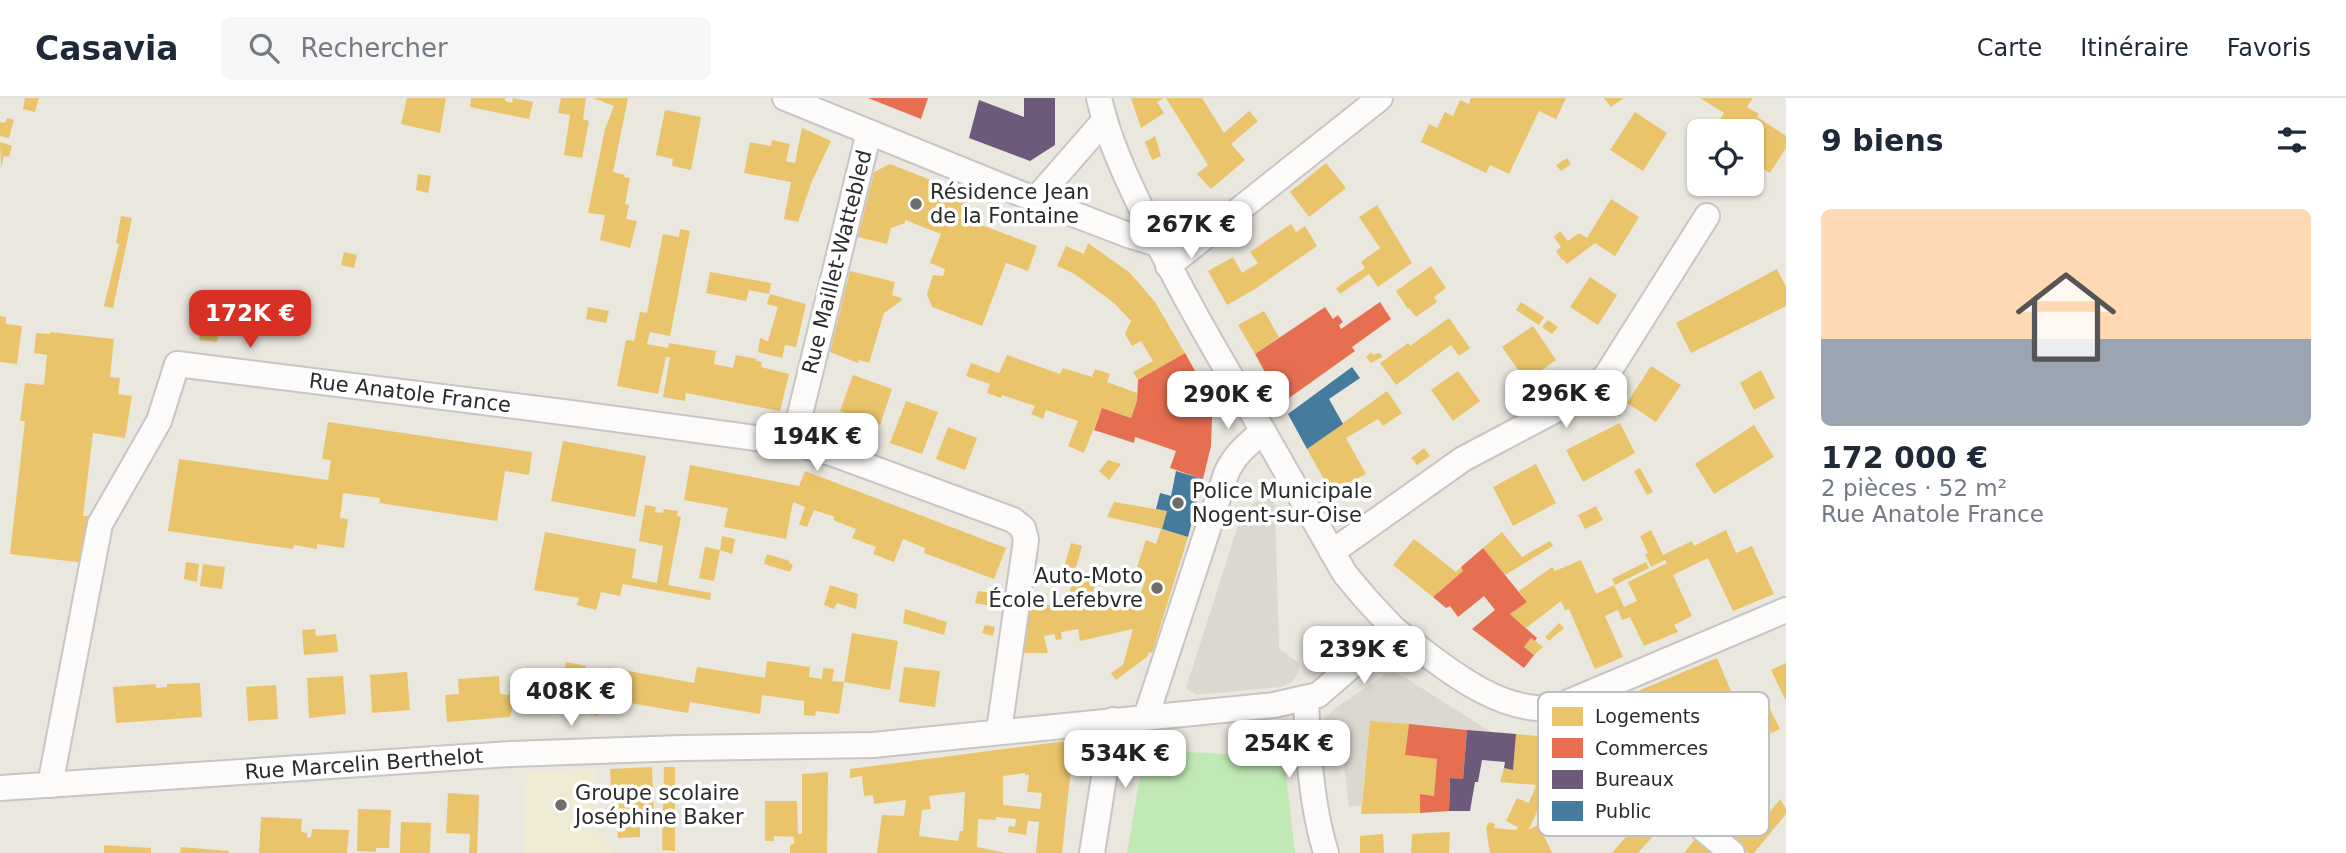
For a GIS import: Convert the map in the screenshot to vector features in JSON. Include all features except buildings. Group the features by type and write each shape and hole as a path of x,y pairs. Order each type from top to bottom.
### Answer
{"street":[{"path":"785,98 1128,235 1163,255"},
{"path":"1163,255 1380,98"},
{"path":"1035,200 1101,109"},
{"path":"1101,109 1123,168 1163,255 1214,349 1354,586 1394,629 1453,672 1500,700 1538,709"},
{"name":"Rue Maillet-Wattebled","path":"793,443 869,132"},
{"path":"1332,552 1463,459 1586,394 1599,384 1707,216"},
{"name":"Rue Anatole France","path":"50,785 100,524 159,421 177,363 571,412 793,443"},
{"path":"1146,717 1231,461 1264,431"},
{"path":"793,443 834,454 987,510 1013,520 1023,528 1026,540 999,731"},
{"path":"1592,692 1786,610"},
{"path":"1326,853 1313,788 1306,699 1318,695 1332,685 1394,629"},
{"name":"Rue Marcelin Berthelot","path":"0,788 524,753 873,745 1274,705 1306,699"},
{"path":"1092,853 1113,720"},
{"path":"1712,836 1732,853"}],"shaded area":[{"path":"1268,494 1275,506 1279,649 1299,663 1299,672 1292,682 1281,687 1196,695 1186,688 1241,516 1251,505"},
{"path":"1395,673 1491,732 1370,721 1361,806 1349,806 1340,735 1318,735 1320,723 1337,707 1386,674"},
{"name":"Groupe scolaire Joséphine Baker","path":"597,769 599,837 613,848 613,853 523,853 526,772"}],"green space":[{"path":"1147,750 1284,757 1295,853 1127,853 1143,759"}],"place":[{"name":"Résidence Jean de la Fontaine","path":"916,204"},
{"name":"Police Municipale Nogent-sur-Oise","path":"1178,503"},
{"name":"Auto-Moto École Lefebvre","path":"1157,588"},
{"name":"Groupe scolaire Joséphine Baker","path":"561,805"}]}
